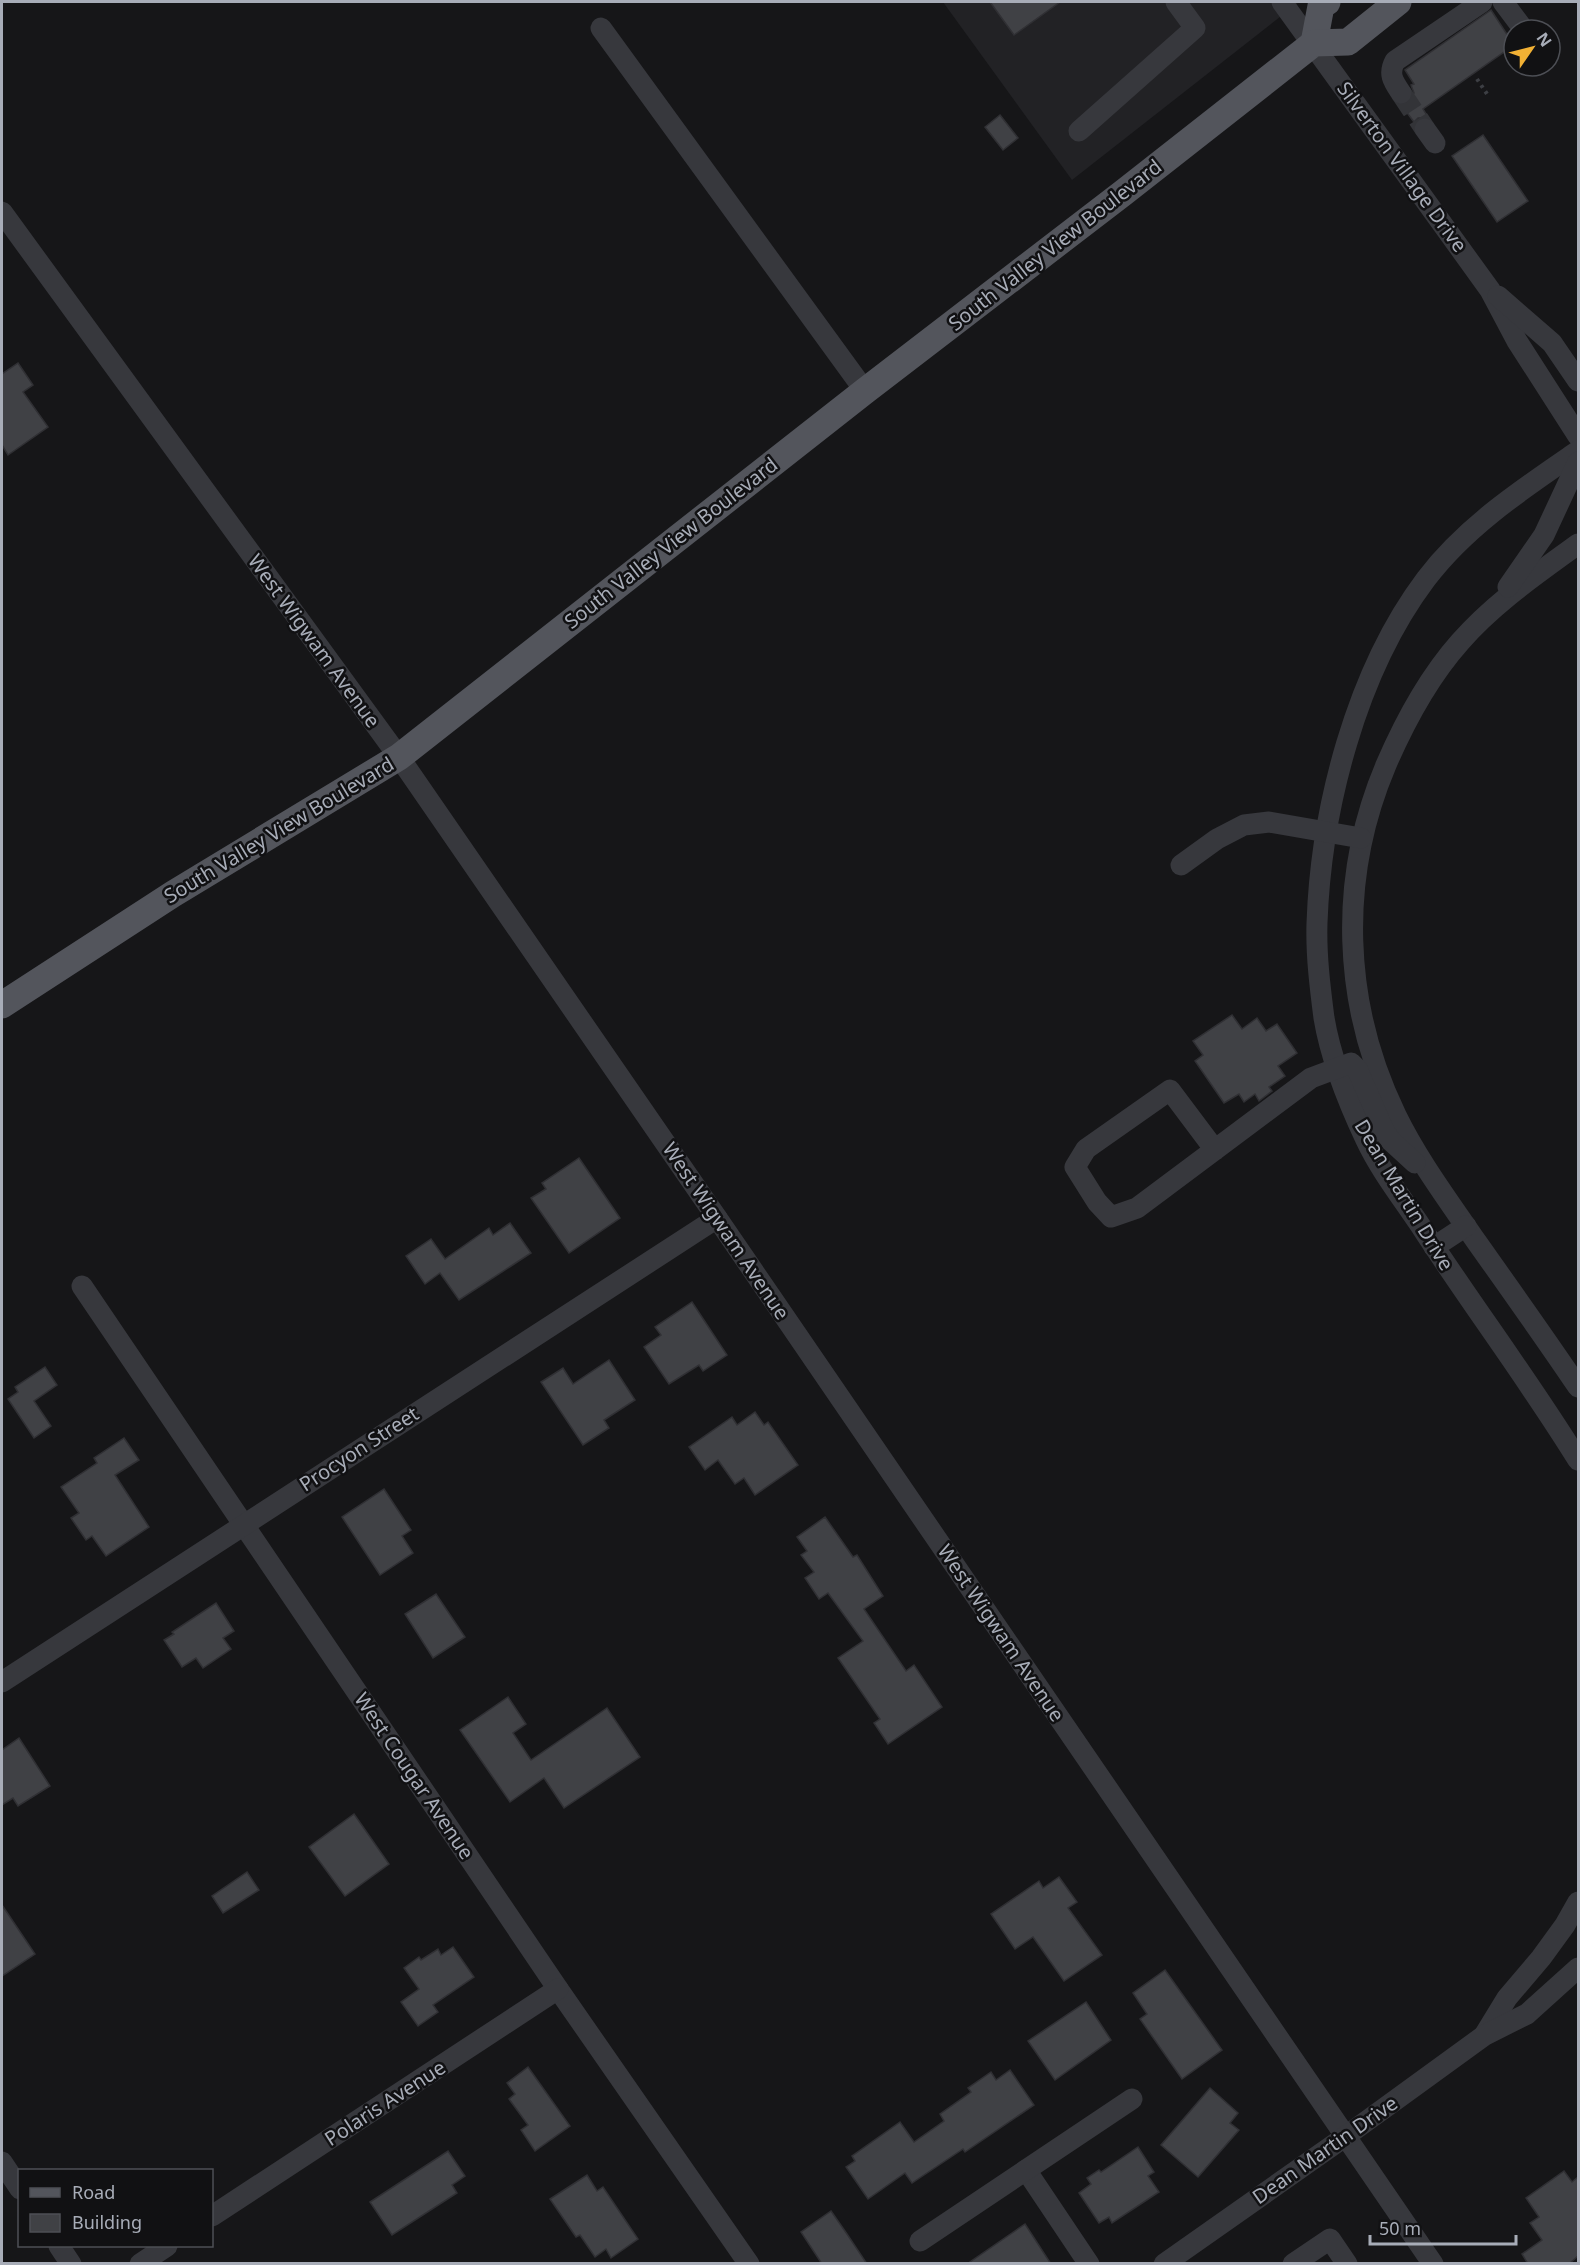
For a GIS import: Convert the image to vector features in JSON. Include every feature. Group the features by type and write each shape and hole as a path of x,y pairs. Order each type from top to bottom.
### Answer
{"main road":[{"path":"1327,2 1321,6 1314,43 1348,42 1398,2"},
{"name":"South Valley View Boulevard","path":"2,1005 173,894 399,757 865,391 1314,43"}],"street":[{"path":"1079,131 1195,28 1176,2"},
{"name":"Silverton Village Drive","path":"1282,2 1314,43 1490,290 1517,341 1578,436"},
{"path":"1401,93 1391,76 1390,69 1395,62 1482,2"},
{"path":"1503,2 1515,18"},
{"path":"601,28 865,391"},
{"name":"West Wigwam Avenue","path":"2,212 399,757 1433,2264"},
{"name":"Silverton Village Drive","path":"1490,290 1552,343 1578,381"},
{"name":"Dean Martin Drive","path":"1578,451 1491,514 1460,541 1426,579 1395,625 1359,703 1344,755 1326,834 1316,927 1325,1021 1351,1108 1368,1144 1463,1292 1544,1403 1578,1460"},
{"path":"1490,611 1540,542 1578,462"},
{"name":"Dean Martin Drive","path":"1578,544 1521,585 1490,611 1459,642 1416,702 1398,735 1374,793 1361,838 1355,876 1352,950 1366,1039 1395,1114 1432,1177 1578,1387"},
{"path":"1181,865 1217,839 1244,825 1269,822 1326,834 1361,838"},
{"path":"1215,1150 1170,1090 1086,1149 1075,1167 1097,1202 1111,1217 1137,1208 1215,1150 1311,1078 1352,1063 1391,1141 1432,1177"},
{"name":"Procyon Street","path":"2,1682 717,1218"},
{"path":"1434,1247 1466,1226"},
{"name":"West Cougar Avenue","path":"82,1286 558,1989 749,2264"},
{"name":"Dean Martin Drive","path":"1485,2035 1507,1998 1541,1958 1565,1925 1578,1902"},
{"name":"Dean Martin Drive","path":"1164,2264 1485,2035 1527,2014 1578,1968"},
{"name":"Polaris Avenue","path":"213,2215 558,1989"},
{"path":"920,2241 1132,2099"},
{"path":"2,2163 18,2186"},
{"path":"1026,2170 1089,2264"},
{"path":"1293,2264 1330,2239 1347,2264"},
{"path":"60,2247 71,2264"},
{"path":"140,2264 166,2247"}],"path":[{"path":"1477,79 1487,94"}],"shaded area":[{"path":"943,2 1299,2 1072,180"}],"building":[{"path":"990,2 1060,2 1014,35"},
{"path":"1491,10 1502,27 1502,53 1423,109 1428,117 1418,118 1414,122 1402,106 1408,103 1414,93 1411,85 1414,84 1405,70"},
{"path":"1000,115 1018,138 1003,150 985,127"},
{"path":"1483,135 1528,201 1497,222 1452,156"},
{"path":"18,363 33,385 23,392 48,427 8,455 2,445 2,374"},
{"path":"1232,1015 1242,1029 1257,1018 1266,1031 1277,1024 1297,1053 1278,1066 1285,1076 1269,1087 1272,1091 1259,1101 1255,1094 1244,1102 1239,1094 1224,1103 1195,1061 1203,1055 1193,1041"},
{"path":"579,1158 620,1218 569,1253 531,1198 546,1189 542,1183"},
{"path":"510,1223 531,1253 459,1300 440,1273 425,1284 406,1256 431,1239 445,1259 489,1228 493,1235"},
{"path":"692,1302 727,1355 703,1371 699,1365 669,1384 644,1347 661,1335 655,1327"},
{"path":"609,1360 635,1400 604,1420 609,1428 583,1445 541,1382 563,1368 573,1384"},
{"path":"45,1367 57,1385 34,1401 51,1426 34,1438 8,1399 18,1392 15,1387"},
{"path":"755,1412 764,1425 768,1422 798,1465 755,1495 744,1478 735,1484 718,1460 705,1470 689,1447 732,1417 737,1425"},
{"path":"124,1438 139,1460 115,1475 149,1527 106,1556 92,1536 86,1540 71,1518 79,1513 61,1487 97,1463 94,1458"},
{"path":"384,1489 411,1530 402,1536 413,1553 380,1575 342,1517"},
{"path":"825,1517 853,1557 857,1555 883,1596 864,1609 906,1671 914,1665 942,1707 888,1744 874,1723 880,1719 838,1658 863,1641 828,1593 819,1599 805,1578 814,1572 801,1555 807,1551 797,1537"},
{"path":"436,1594 465,1637 433,1658 405,1614"},
{"path":"216,1603 234,1631 223,1638 231,1649 203,1668 196,1658 182,1667 164,1640 174,1634 172,1632"},
{"path":"508,1697 526,1724 513,1733 531,1760 607,1708 640,1757 564,1808 544,1778 510,1802 460,1730"},
{"path":"19,1738 50,1786 18,1806 13,1798 2,1805 2,1750"},
{"path":"354,1814 389,1864 345,1896 309,1847"},
{"path":"247,1872 259,1890 223,1913 212,1896"},
{"path":"1059,1877 1077,1902 1068,1908 1102,1955 1064,1981 1033,1937 1015,1949 991,1914 1039,1881 1043,1888"},
{"path":"2,1905 35,1954 2,1976"},
{"path":"453,1947 474,1977 433,2005 438,2012 418,2026 401,2002 419,1989 404,1968 419,1957 421,1960 438,1949 441,1955"},
{"path":"1165,1970 1222,2050 1182,2079 1140,2019 1147,2014 1133,1993"},
{"path":"1086,2002 1111,2040 1055,2080 1028,2041"},
{"path":"528,2067 570,2126 535,2151 521,2130 528,2125 509,2099 515,2094 507,2083"},
{"path":"1010,2070 1034,2105 965,2152 963,2149 912,2183 905,2173 868,2199 846,2167 855,2161 852,2156 900,2122 914,2142 944,2121 940,2114 971,2092 968,2088 991,2072 996,2080"},
{"path":"1210,2088 1238,2113 1230,2123 1239,2130 1198,2177 1161,2145"},
{"path":"1138,2147 1154,2172 1148,2176 1159,2192 1112,2223 1109,2217 1099,2223 1079,2193 1091,2184 1087,2178 1099,2170 1101,2172"},
{"path":"448,2151 465,2176 452,2185 457,2193 392,2235 370,2202"},
{"path":"1564,2171 1572,2182 1578,2177 1578,2256 1569,2264 1528,2264 1522,2254 1542,2240 1530,2223 1539,2217 1526,2198"},
{"path":"587,2175 597,2191 603,2187 638,2239 611,2258 606,2249 595,2257 580,2235 576,2237 550,2199"},
{"path":"831,2211 867,2264 822,2264 801,2232"},
{"path":"1025,2224 1051,2264 967,2264"}],"tunnel":[{"path":"1401,93 1425,129"}]}
